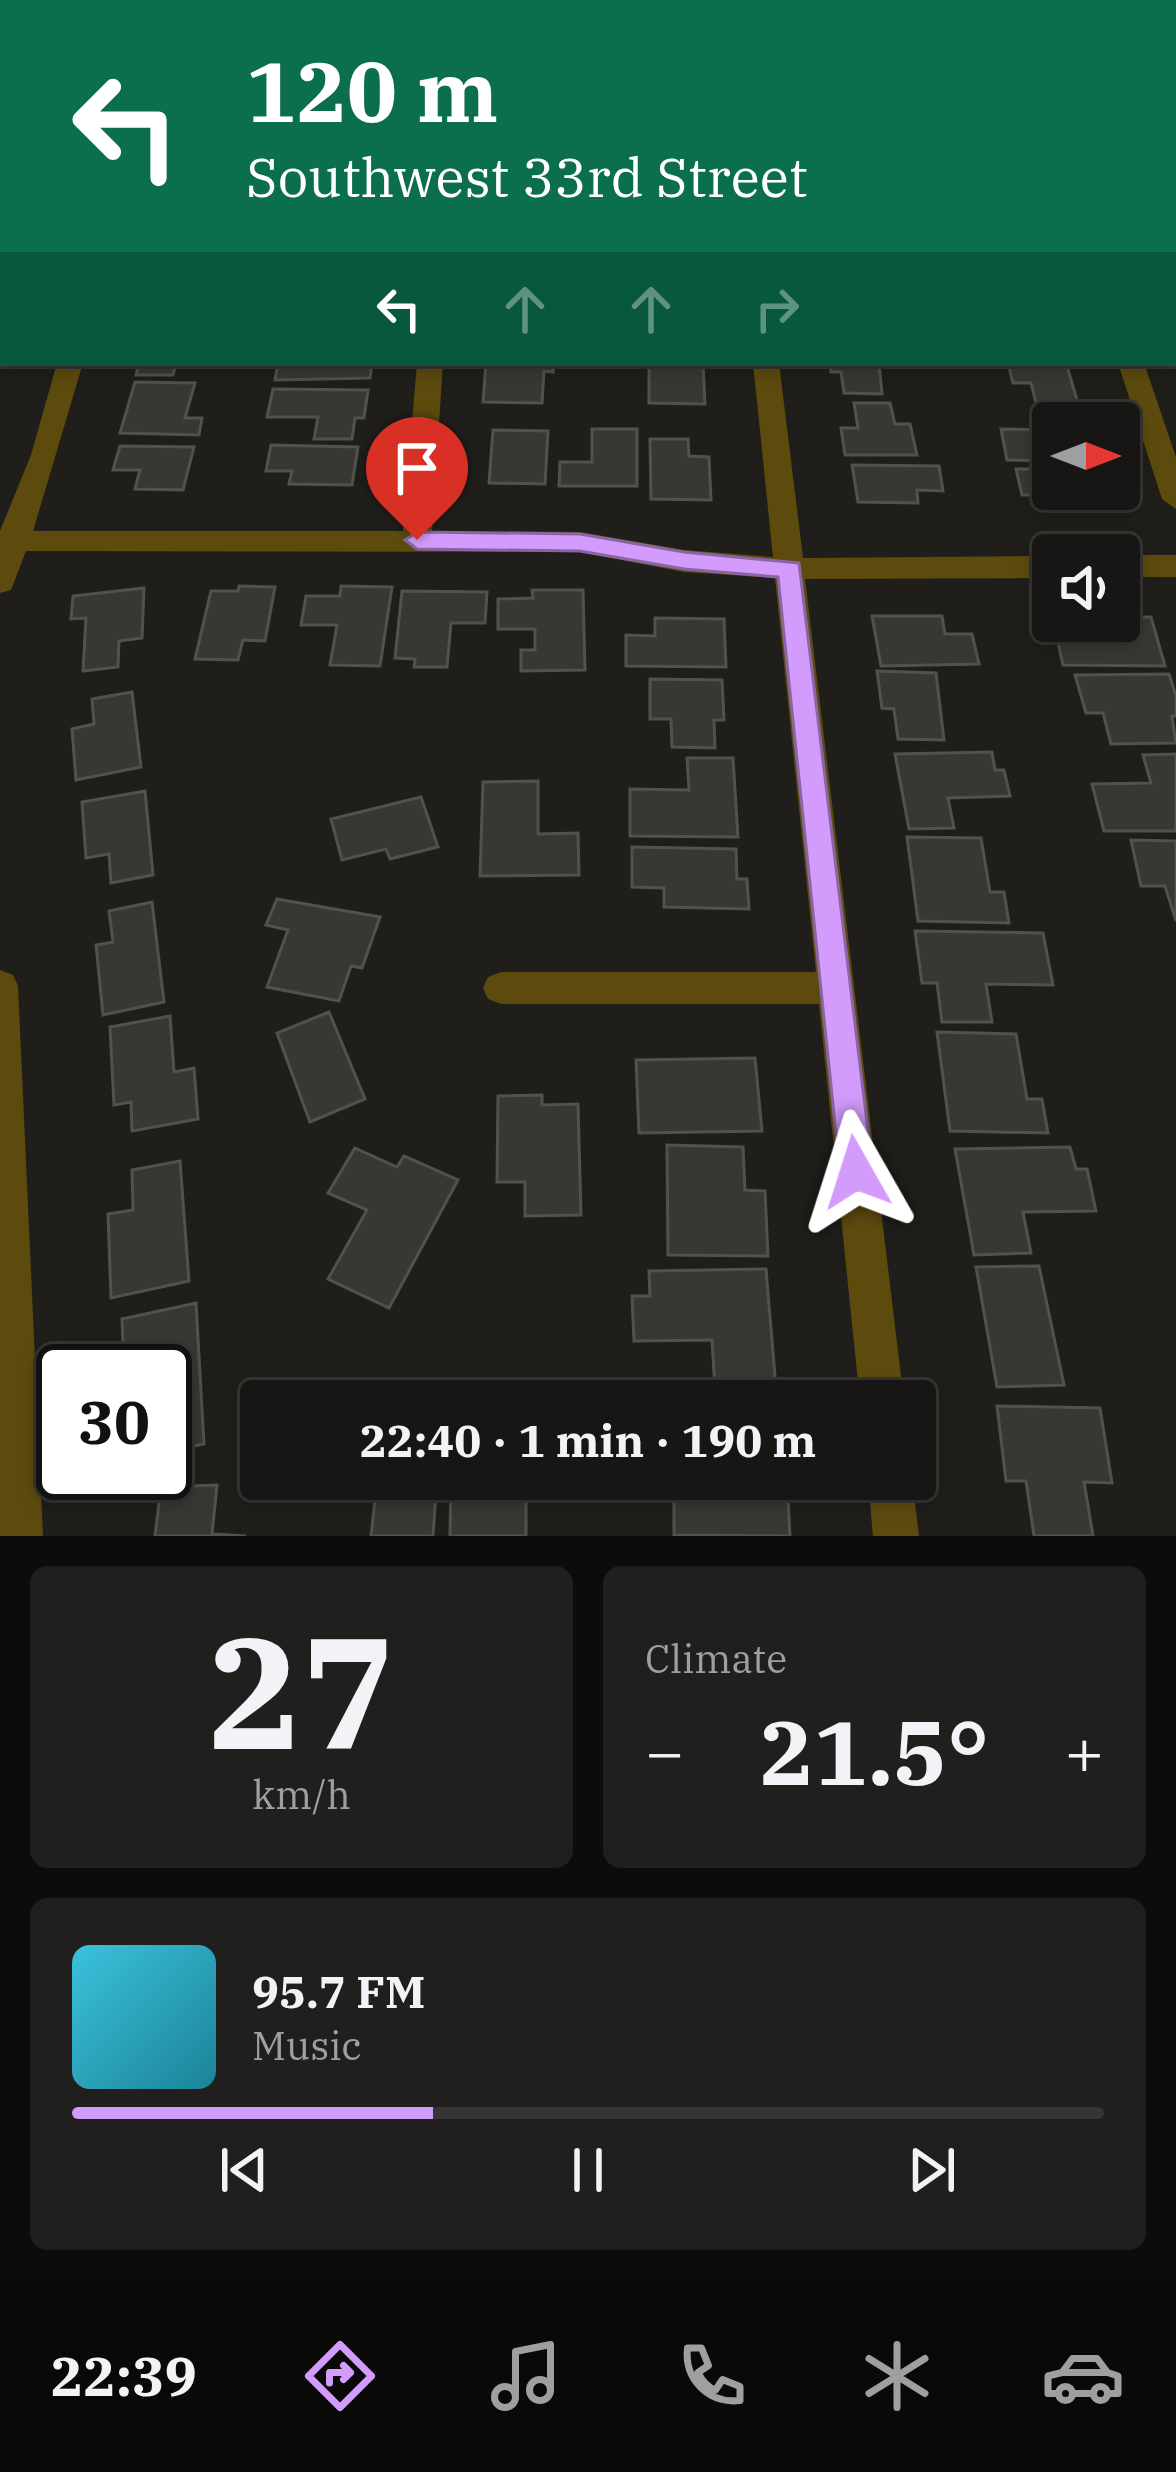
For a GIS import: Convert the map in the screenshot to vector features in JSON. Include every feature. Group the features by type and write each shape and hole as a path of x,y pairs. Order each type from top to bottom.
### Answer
{"street":[{"path":"0,582 6,541 45,455 69,366"},
{"path":"417,540 430,366"},
{"path":"766,366 879,1380"},
{"path":"1132,366 1176,499"},
{"path":"6,541 580,542 684,561 790,569 1032,567"},
{"path":"1140,566 1176,566"},
{"path":"0,986 20,1536"},
{"path":"501,988 836,988"},
{"path":"892,1500 896,1536"}],"building":[{"path":"138,366 175,366 173,375 136,375"},
{"path":"277,366 372,366 370,378 275,380"},
{"path":"486,366 554,366 553,372 544,371 542,403 483,402"},
{"path":"649,366 703,366 705,404 649,403"},
{"path":"830,366 879,366 882,394 844,393 841,372 831,372"},
{"path":"1009,366 1067,366 1078,402 1036,402 1031,383 1013,383"},
{"path":"135,382 195,383 185,418 202,418 199,435 120,433"},
{"path":"273,389 368,390 364,418 355,418 352,439 314,439 318,417 267,417"},
{"path":"854,403 890,403 895,424 910,424 917,455 845,455 841,428 858,428"},
{"path":"592,429 637,429 637,486 559,486 560,462 592,462"},
{"path":"1001,429 1032,430 1032,461 1007,460"},
{"path":"493,430 548,431 545,484 489,483"},
{"path":"650,439 688,439 689,456 709,457 711,500 651,499"},
{"path":"271,445 358,447 352,485 289,484 292,471 266,471"},
{"path":"120,446 194,447 183,490 135,489 140,470 113,470"},
{"path":"852,465 939,466 943,491 917,490 918,503 858,502"},
{"path":"1016,469 1032,469 1032,495 1022,495"},
{"path":"239,586 275,587 265,641 243,640 238,660 195,659 211,591 238,591"},
{"path":"341,586 392,587 380,666 330,665 337,625 301,625 306,596 340,596"},
{"path":"144,588 142,638 119,641 118,667 83,671 86,618 71,619 73,596"},
{"path":"532,590 583,590 585,670 521,671 521,650 535,650 535,629 498,629 498,599 533,598"},
{"path":"402,591 487,592 485,623 451,623 447,667 414,667 415,659 395,658"},
{"path":"872,616 942,616 945,634 972,634 979,664 881,666"},
{"path":"1140,617 1151,617 1165,666 1063,665 1058,642 1140,642"},
{"path":"655,618 724,619 726,667 626,666 626,635 655,636"},
{"path":"877,671 936,673 944,740 898,739 894,709 882,708"},
{"path":"1169,674 1176,696 1176,716 1172,716 1176,743 1111,744 1103,713 1086,713 1075,675"},
{"path":"650,679 722,680 724,720 714,720 715,748 672,747 671,719 650,719"},
{"path":"132,692 141,767 76,780 72,729 94,724 92,699"},
{"path":"992,752 995,770 1004,770 1010,796 948,798 954,828 909,829 895,754"},
{"path":"1176,754 1176,831 1104,831 1092,784 1151,783 1143,755"},
{"path":"687,758 733,758 738,837 630,836 630,789 689,790"},
{"path":"538,781 538,834 578,833 579,875 480,876 483,782"},
{"path":"145,791 153,875 111,883 109,854 86,858 82,802"},
{"path":"421,797 438,847 390,859 386,849 342,860 331,819"},
{"path":"907,837 981,838 990,892 1004,892 1009,923 918,921"},
{"path":"1131,840 1176,841 1176,921 1165,886 1141,886"},
{"path":"632,847 736,849 737,879 747,879 749,909 664,907 664,888 632,887"},
{"path":"277,899 380,917 362,968 351,966 339,1001 267,987 288,930 266,925"},
{"path":"152,902 164,1002 103,1015 96,945 113,942 109,911"},
{"path":"915,931 1043,933 1053,985 986,984 992,1022 942,1022 937,983 922,983"},
{"path":"329,1012 365,1099 310,1122 277,1033"},
{"path":"170,1016 174,1072 194,1068 198,1119 132,1131 131,1102 114,1105 110,1027"},
{"path":"937,1032 1016,1034 1027,1099 1042,1099 1048,1133 950,1131"},
{"path":"755,1058 762,1131 639,1133 636,1060"},
{"path":"542,1095 542,1105 578,1104 581,1215 525,1216 525,1182 497,1182 498,1096"},
{"path":"667,1145 743,1147 745,1190 765,1191 768,1256 668,1255"},
{"path":"1070,1147 1076,1169 1087,1169 1096,1211 1023,1212 1031,1253 974,1255 955,1149"},
{"path":"355,1148 397,1167 404,1156 458,1180 389,1308 328,1279 367,1210 328,1193"},
{"path":"180,1161 189,1281 111,1298 108,1214 133,1210 132,1170"},
{"path":"1039,1266 1064,1385 997,1387 976,1267"},
{"path":"766,1269 775,1380 714,1380 712,1340 634,1341 632,1296 650,1296 649,1271"},
{"path":"196,1303 204,1444 192,1446 192,1344 123,1344 122,1319"},
{"path":"997,1406 1100,1408 1112,1483 1084,1482 1093,1536 1034,1536 1026,1481 1006,1481"},
{"path":"217,1485 212,1534 246,1536 155,1536 159,1500 192,1500 192,1486"},
{"path":"375,1500 436,1500 433,1536 371,1536"},
{"path":"451,1500 526,1500 526,1536 450,1536"},
{"path":"674,1500 788,1500 790,1536 674,1535"}],"route":[{"path":"417,540 580,542 684,561 790,569 856,1172"}]}
